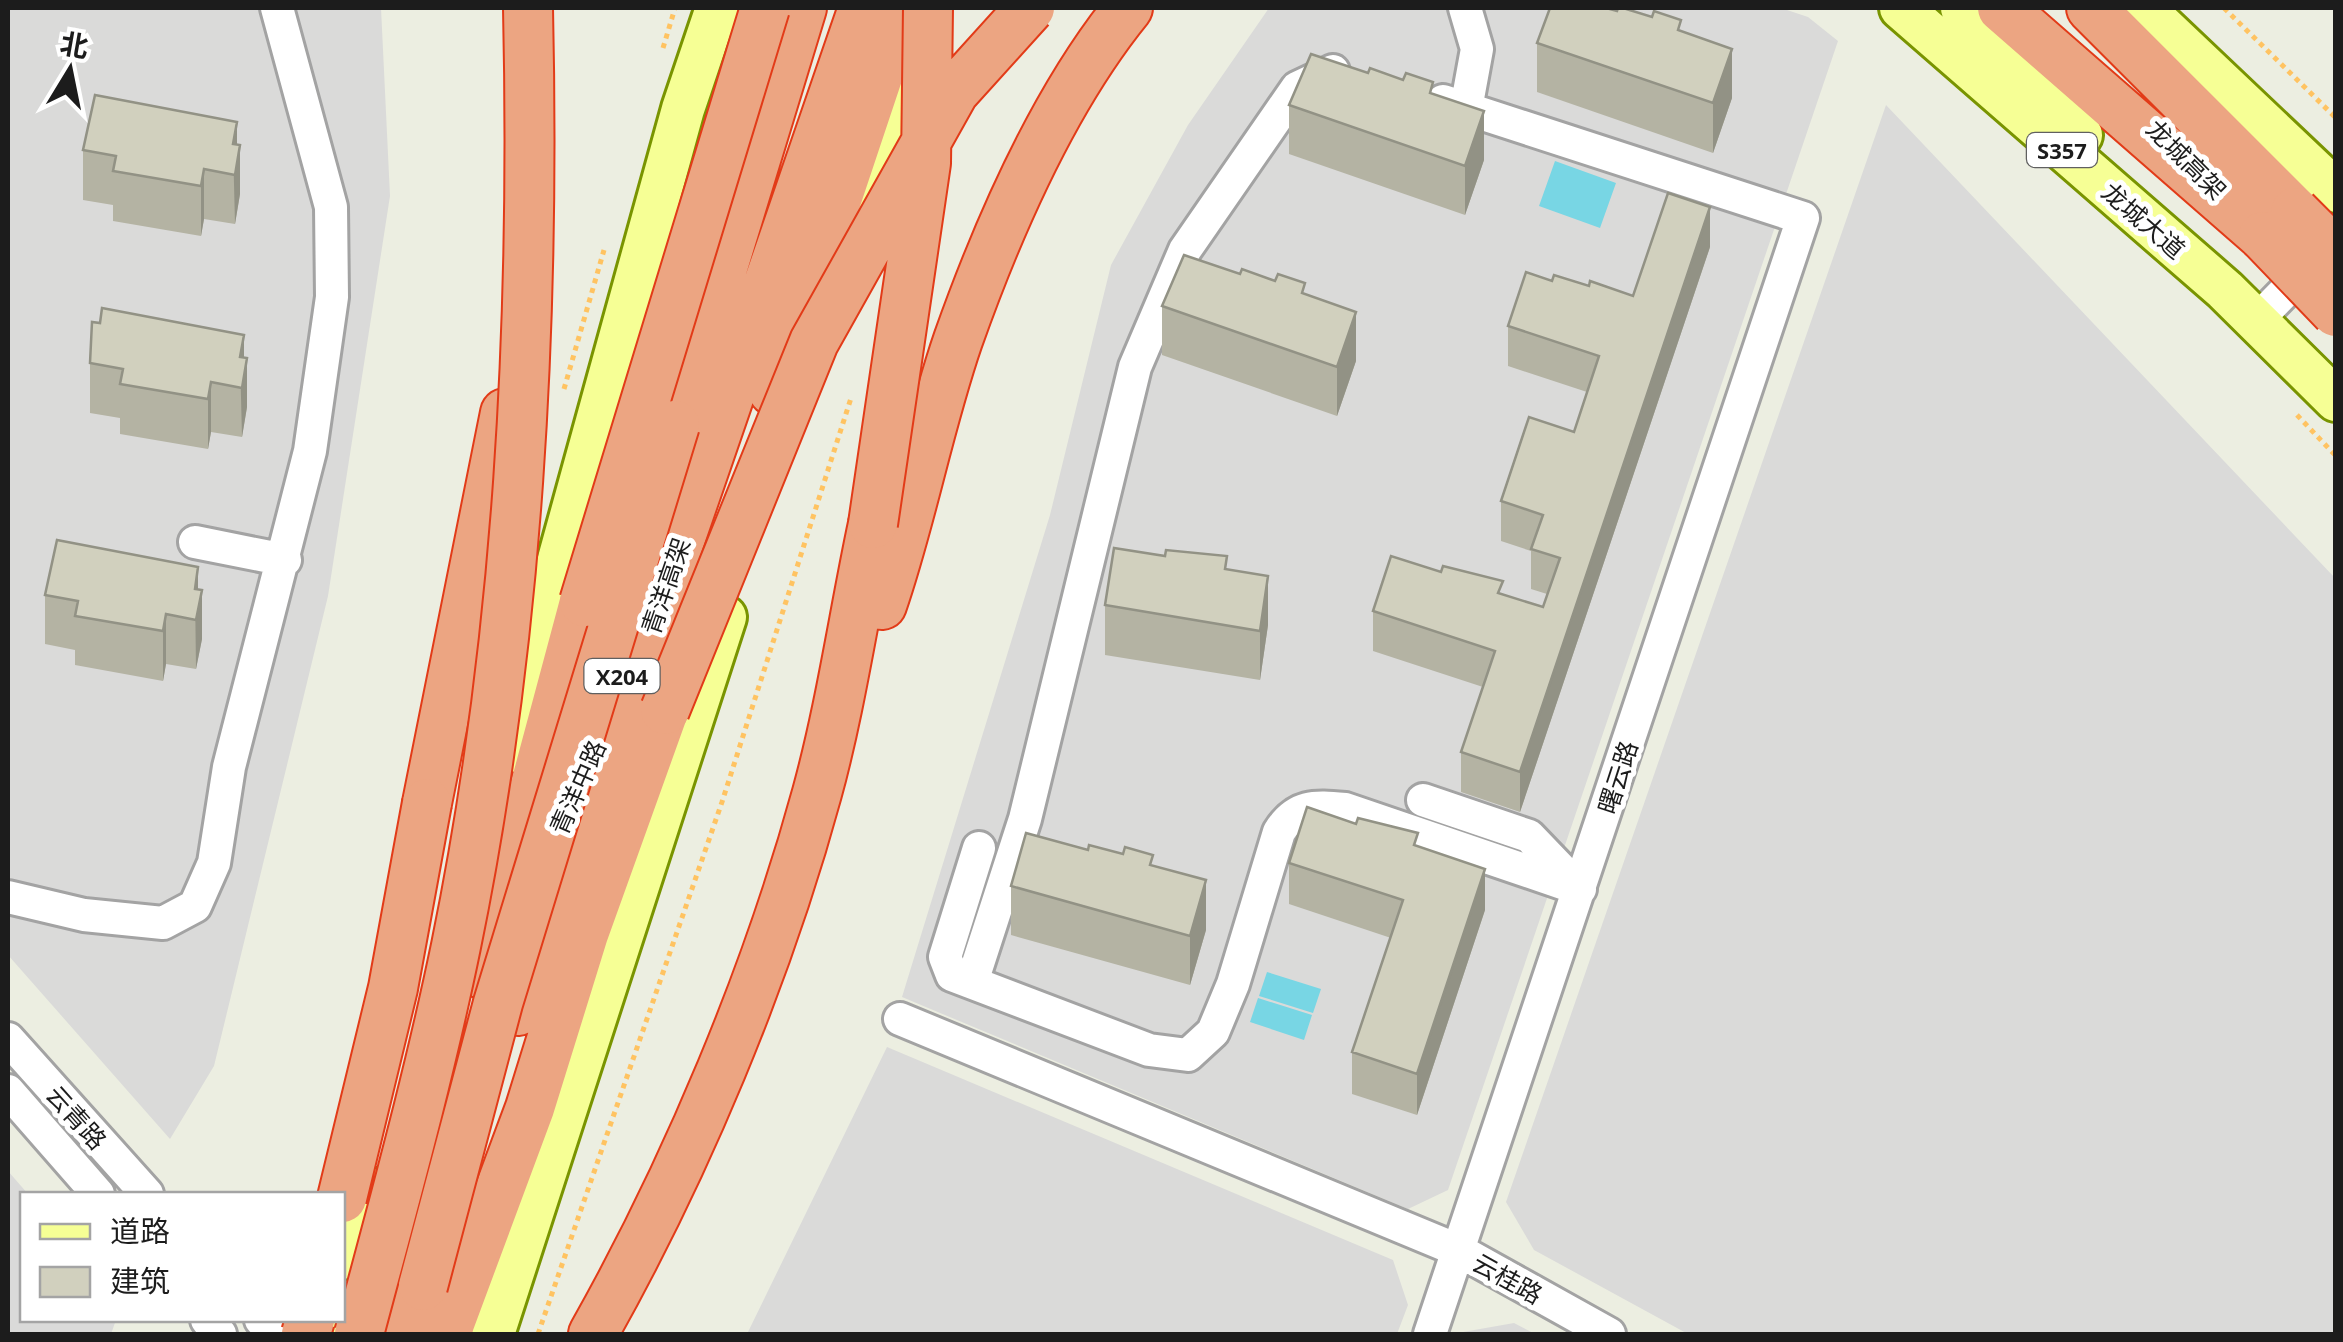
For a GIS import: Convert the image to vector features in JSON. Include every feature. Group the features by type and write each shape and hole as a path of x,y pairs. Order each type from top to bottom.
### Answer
{"highway":[{"path":"360,1334 439,1020 479,811 520,454 528,8"},
{"path":"466,1042 584,602 765,8"},
{"path":"423,1286 498,1003 802,8"},
{"name":"青洋高架","path":"406,1334 863,8"},
{"name":"青洋高架","path":"446,1334 530,1108 584,934 665,710 901,8"},
{"path":"818,793 873,524 901,350 926,163 927,8"},
{"path":"665,710 814,342 954,92 1030,8"},
{"path":"612,1334 748,998 908,528 957,342 978,288 1008,215 1069,100 1128,8"},
{"path":"2002,8 2298,213"},
{"name":"龙城高架","path":"2037,8 2298,213 2336,312"},
{"name":"龙城高架","path":"2091,8 2336,253"},
{"path":"2133,8 2298,213"},
{"path":"360,1194 393,988 493,487 526,286"},
{"path":"593,1334 654,1225"}],"main road":[{"path":"345,1247 360,1194 435,994 683,109 717,8"},
{"path":"598,409 708,250 782,8"},
{"name":"青洋中路","path":"378,1334 466,1042 614,703 841,8"},
{"path":"492,1334 927,8"},
{"path":"883,138 944,8"},
{"name":"龙城大道","path":"1901,8 2225,290 2336,400"},
{"path":"1962,8 2225,290"},
{"path":"2143,8 2298,213"},
{"path":"418,1202 435,994"},
{"path":"345,1286 360,1194"}],"street":[{"path":"8,897 84,915 162,923 195,906 214,863 228,766 310,452 332,297 332,207 277,8"},
{"path":"1410,90 1466,109 1477,50 1465,8"},
{"path":"972,982 1025,820 1135,367 1185,250 1297,88 1326,70 1372,78"},
{"name":"曙云路","path":"1430,1334 1803,218 1466,109"},
{"path":"2256,320 2336,240"},
{"path":"194,542 284,560"},
{"path":"1423,800 1530,836 1580,890"},
{"path":"979,848 945,957 952,975 1149,1050 1188,1054 1213,1032 1233,984 1279,832 1291,813 1314,806 1344,809 1580,890"},
{"name":"云桂路","path":"900,1018 1460,1250 1609,1334"},
{"name":"云青路","path":"8,1039 145,1192"},
{"name":"云青路","path":"8,1091 96,1192"}],"path":[{"path":"2224,8 2336,118"},
{"path":"538,1334 722,802 856,383"}],"shaded area":[{"path":"8,8 381,8 390,196 328,596 214,1066 170,1139 8,955"},
{"path":"1269,8 1781,8 1808,17 1838,41 1448,1190 1408,1209 902,997 1050,515 1111,265 1188,125"},
{"path":"1886,105 2335,578 2335,1334 1688,1334 1534,1250 1506,1202"},
{"path":"1555,161 1616,183 1600,228 1539,206"},
{"path":"1267,972 1321,989 1313,1013 1259,996"},
{"path":"1258,998 1312,1015 1304,1040 1250,1022"},
{"path":"887,1047 1393,1260 1408,1305 1397,1334 747,1334"},
{"path":"8,1171 26,1192 20,1192 20,1322 115,1322 111,1334 8,1334"},
{"path":"1514,1323 1535,1334 1462,1334 1463,1332"}],"building":[{"path":"1550,8 1623,8 1652,17 1654,11 1681,20 1678,30 1732,49 1713,103 1537,43"},
{"path":"1311,54 1403,80 1406,73 1433,82 1430,93 1484,111 1465,166 1289,105"},
{"path":"95,95 237,122 233,144 240,145 235,175 204,169 201,186 113,171 116,156 83,150"},
{"path":"1668,193 1710,207 1520,772 1461,752 1495,651 1373,611 1391,556 1441,572 1443,566 1503,581 1498,593 1543,607 1560,558 1531,549 1543,515 1501,501 1529,417 1574,432 1599,356 1508,326 1526,272 1552,281 1554,275 1589,286 1590,281 1633,296"},
{"path":"1184,255 1240,274 1242,269 1275,281 1278,274 1305,283 1302,293 1356,312 1337,367 1162,306"},
{"path":"102,308 244,335 240,357 247,358 242,388 211,382 208,399 120,384 123,369 90,363 92,322 100,323"},
{"path":"57,540 198,567 195,589 202,590 196,620 166,614 163,631 75,616 78,601 45,595"},
{"path":"1114,548 1165,556 1166,550 1227,556 1225,569 1268,576 1260,631 1105,605"},
{"path":"1307,807 1356,824 1358,818 1418,833 1414,845 1485,869 1417,1074 1352,1052 1403,900 1289,863"},
{"path":"1026,833 1088,850 1089,845 1123,854 1125,847 1153,855 1150,865 1206,880 1190,936 1011,886"}]}
